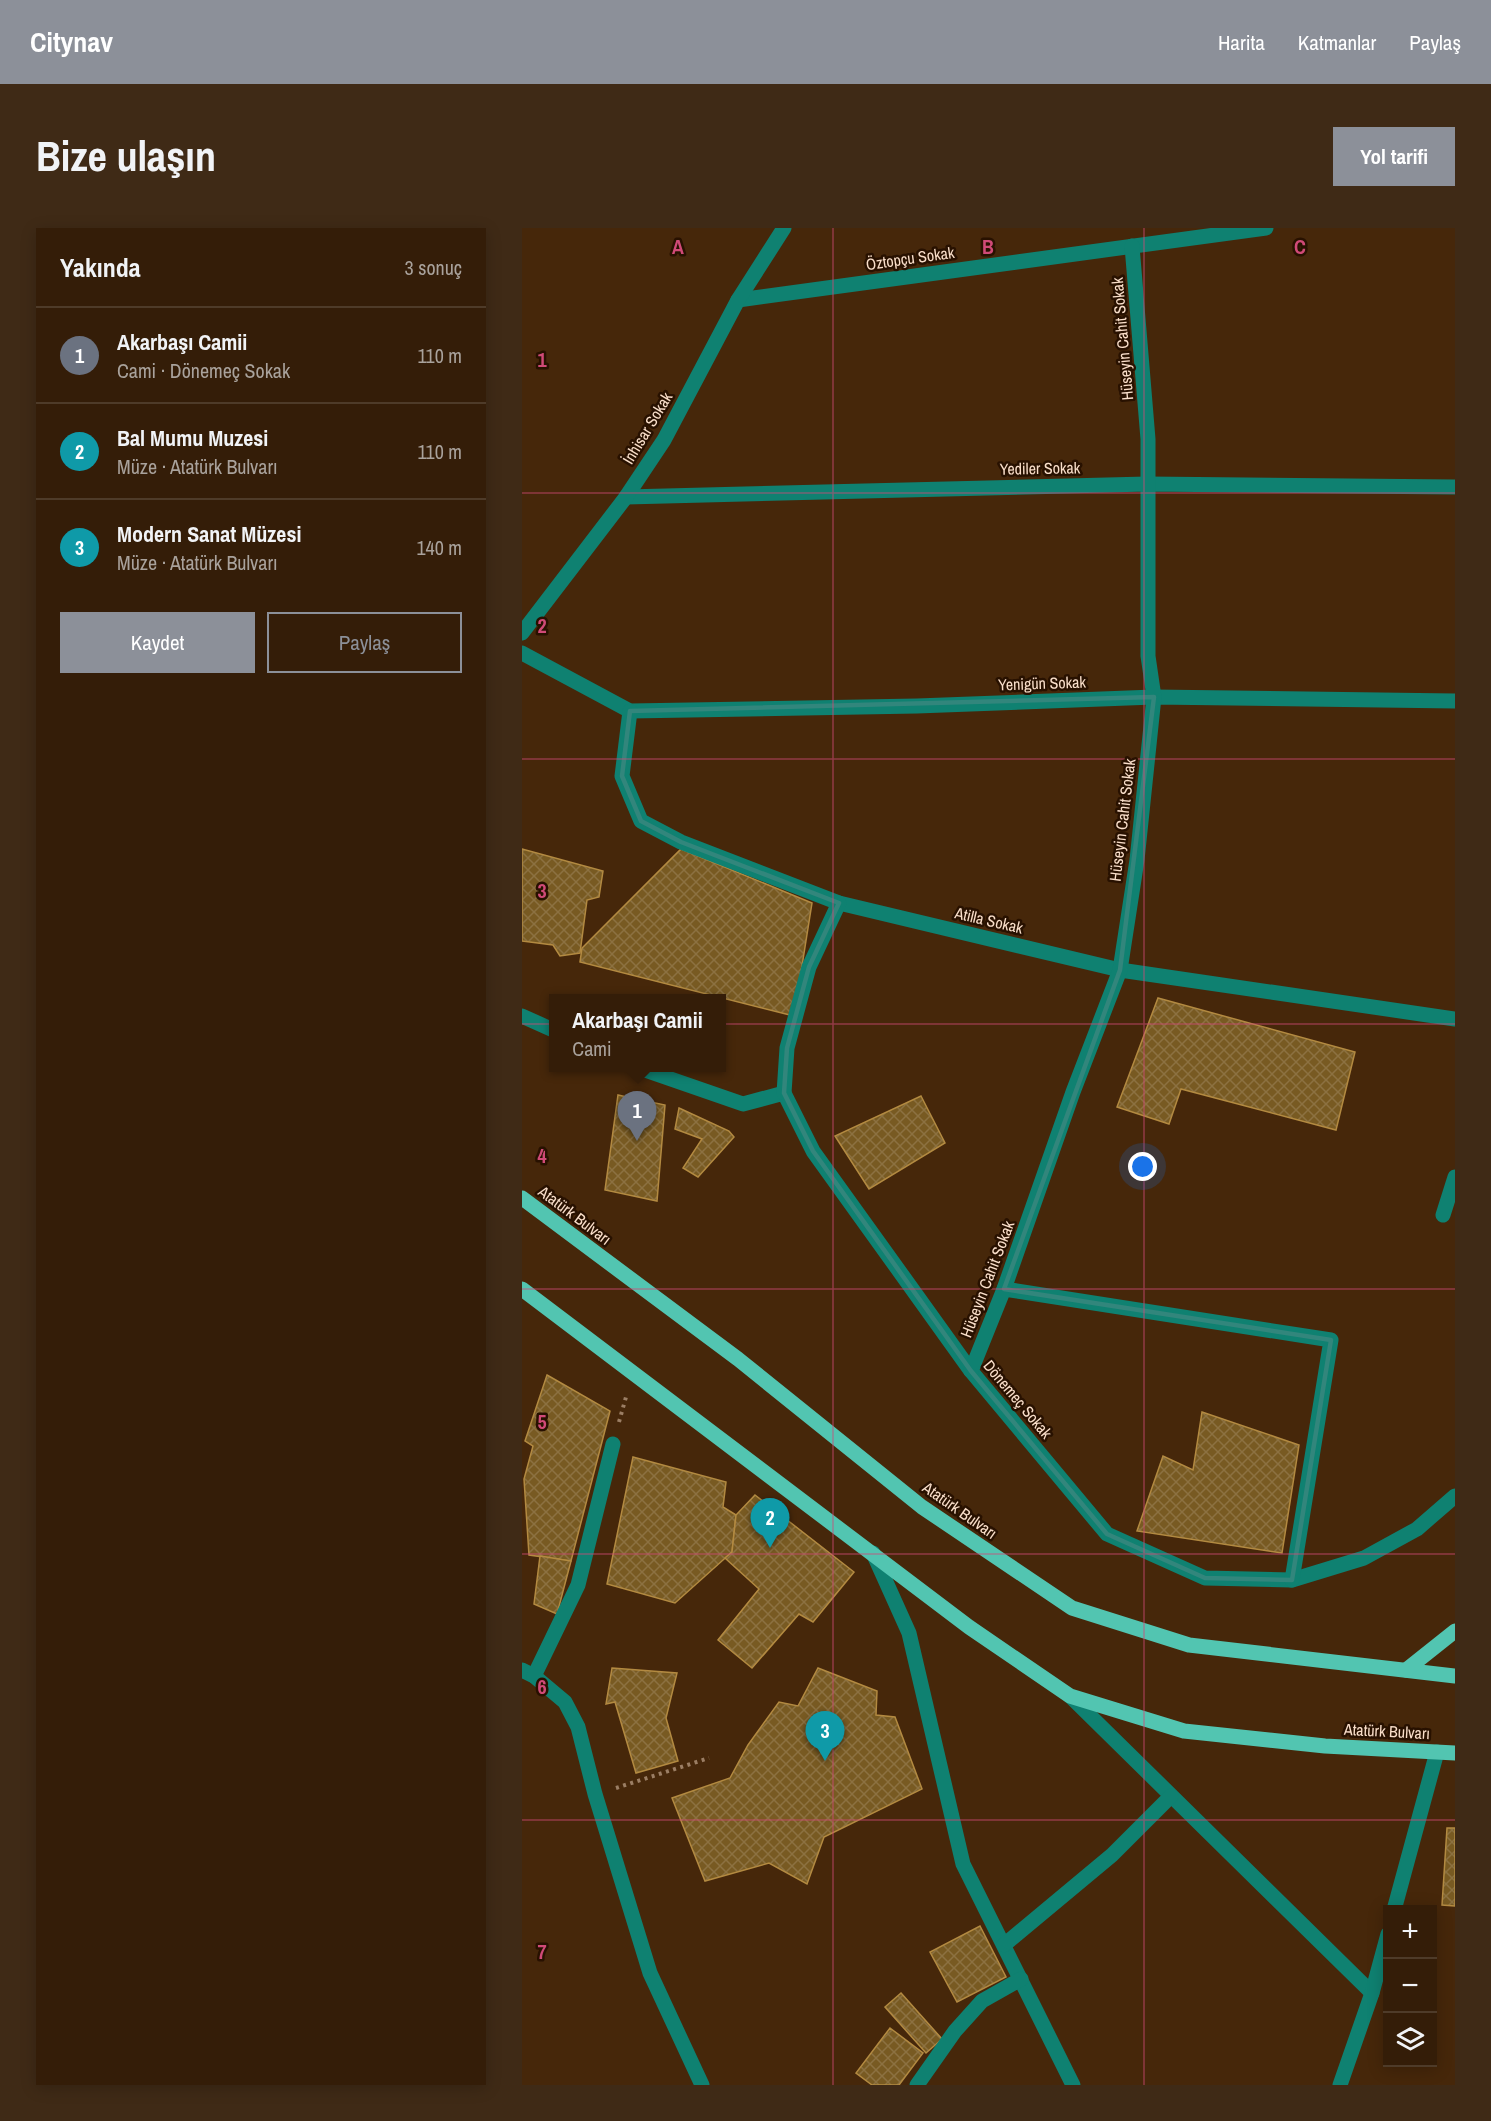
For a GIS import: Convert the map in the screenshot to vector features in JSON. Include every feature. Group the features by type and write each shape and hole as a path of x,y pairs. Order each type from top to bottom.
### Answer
{"main road":[{"name":"Atatürk Bulvarı","path":"522,1198 738,1359 922,1507 1072,1608 1189,1645 1455,1676"},
{"name":"Atatürk Bulvarı","path":"522,1289 969,1627 1070,1696 1184,1731 1325,1746 1455,1753"},
{"path":"1406,1670 1455,1631"}],"street":[{"name":"İnhisar Sokak","path":"522,633 626,497 664,440 738,300 784,228"},
{"name":"Öztopçu Sokak","path":"738,300 1266,228"},
{"name":"Hüseyin Cahit Sokak","path":"971,1371 1004,1289 1073,1092 1120,970 1137,860 1154,697 1148,656 1148,439 1132,246"},
{"name":"Yediler Sokak","path":"626,497 1147,483 1455,487"},
{"path":"522,653 630,711"},
{"name":"Yenigün Sokak","path":"630,711 929,705 1154,697 1455,701"},
{"name":"Atilla Sokak","path":"630,711 622,776 641,821 681,842 839,903 1120,970 1455,1019"},
{"path":"651,1072 743,1104 784,1093 787,1048 809,966 839,903"},
{"path":"522,1016 549,1027"},
{"name":"Dönemeç Sokak","path":"784,1093 813,1150 971,1371 1107,1534 1205,1578 1292,1580 1364,1558 1417,1529 1455,1496"},
{"path":"1443,1215 1455,1177"},
{"path":"1004,1289 1331,1340 1292,1580"},
{"path":"613,1444 578,1586 528,1673 565,1702 579,1727 595,1794 650,1973 702,2085"},
{"path":"873,1553 909,1633 963,1864 1073,2085"},
{"path":"1070,1696 1372,1993"},
{"path":"1395,1905 1437,1752"},
{"path":"1004,1945 1112,1855 1171,1796"},
{"path":"1340,2085 1372,1993 1383,1952"},
{"path":"916,2085 955,2031 982,2001 1021,1979"}],"path":[{"path":"595,1794 709,1758"}],"highlighted area":[{"path":"1154,697 1120,970 1004,1289 1331,1340 1292,1580 1205,1578 1107,1534 971,1371 813,1151 784,1093 787,1048 809,967 839,903 681,842 641,821 622,776 630,711"}],"building":[{"path":"522,849 603,871 599,897 587,900 580,953 560,956 553,945 522,941"},
{"path":"681,849 812,903 794,1016 726,999 726,994 707,994 580,962 582,948"},
{"path":"1158,998 1355,1052 1336,1130 1181,1089 1169,1124 1117,1107"},
{"path":"618,1095 665,1105 657,1201 605,1190"},
{"path":"921,1096 945,1143 869,1189 835,1136"},
{"path":"679,1108 729,1131 734,1137 698,1177 683,1168 702,1139 675,1129"},
{"path":"547,1375 610,1411 571,1561 529,1555 524,1479 533,1446 525,1441"},
{"path":"1202,1412 1299,1445 1282,1553 1137,1531 1163,1456 1193,1470"},
{"path":"633,1457 726,1482 723,1507 736,1515 732,1552 675,1603 607,1584"},
{"path":"755,1495 854,1572 813,1622 799,1614 752,1668 718,1640 759,1589 725,1558 732,1552 736,1515"},
{"path":"540,1556 571,1561 557,1614 534,1604"},
{"path":"612,1668 677,1673 666,1718 678,1761 636,1773 615,1702 606,1704"},
{"path":"818,1668 877,1691 876,1715 895,1717 922,1789 824,1837 807,1884 769,1863 705,1881 672,1798 730,1778 748,1745 779,1702 798,1706"},
{"path":"1447,1828 1455,1828 1455,1906 1442,1905"},
{"path":"980,1926 1006,1977 957,2002 930,1952"},
{"path":"901,1993 942,2039 926,2053 885,2007"},
{"path":"890,2028 923,2053 899,2085 872,2085 856,2073"}],"place":[{"name":"Akarbaşı Camii","path":"637,1141"},
{"name":"Bal Mumu Muzesi","path":"770,1548"},
{"name":"Modern Sanat Müzesi","path":"825,1761"}]}
